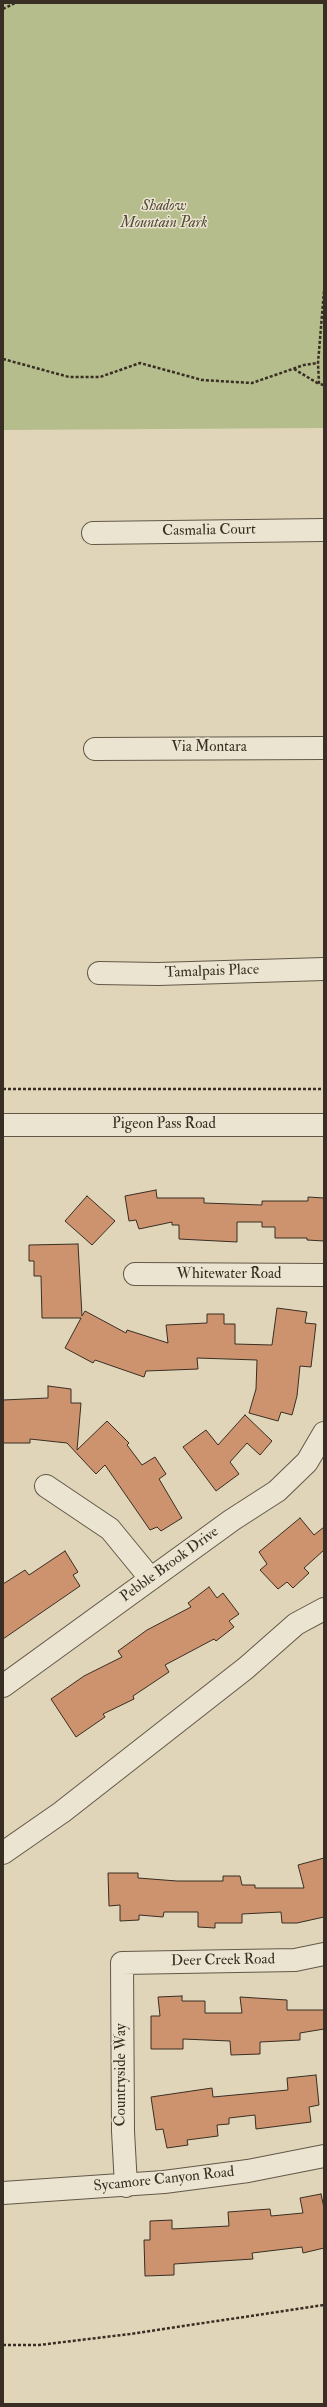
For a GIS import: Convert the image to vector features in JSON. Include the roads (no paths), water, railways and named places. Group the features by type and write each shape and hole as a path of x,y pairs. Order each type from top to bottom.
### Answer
{"street":[{"name":"Casmalia Court","path":"93,533 324,530"},
{"name":"Via Montara","path":"95,749 324,748"},
{"name":"Tamalpais Place","path":"99,973 158,974 324,969"},
{"name":"Pigeon Pass Road","path":"3,1125 324,1125"},
{"name":"Whitewater Road","path":"135,1274 324,1275"},
{"name":"Pebble Brook Drive","path":"3,1686 151,1579 277,1491 306,1462 324,1432"},
{"path":"46,1486 110,1529 151,1579"},
{"path":"3,1853 62,1812 228,1683 296,1624 324,1609"},
{"name":"Deer Creek Road","path":"122,1963 295,1960 324,1954"},
{"name":"Countryside Way","path":"122,1963 123,2131 126,2186"},
{"name":"Sycamore Canyon Road","path":"3,2193 126,2186 248,2171 324,2156"}],"park label":[{"name":"Shadow Mountain Park","path":"164,216"}]}
